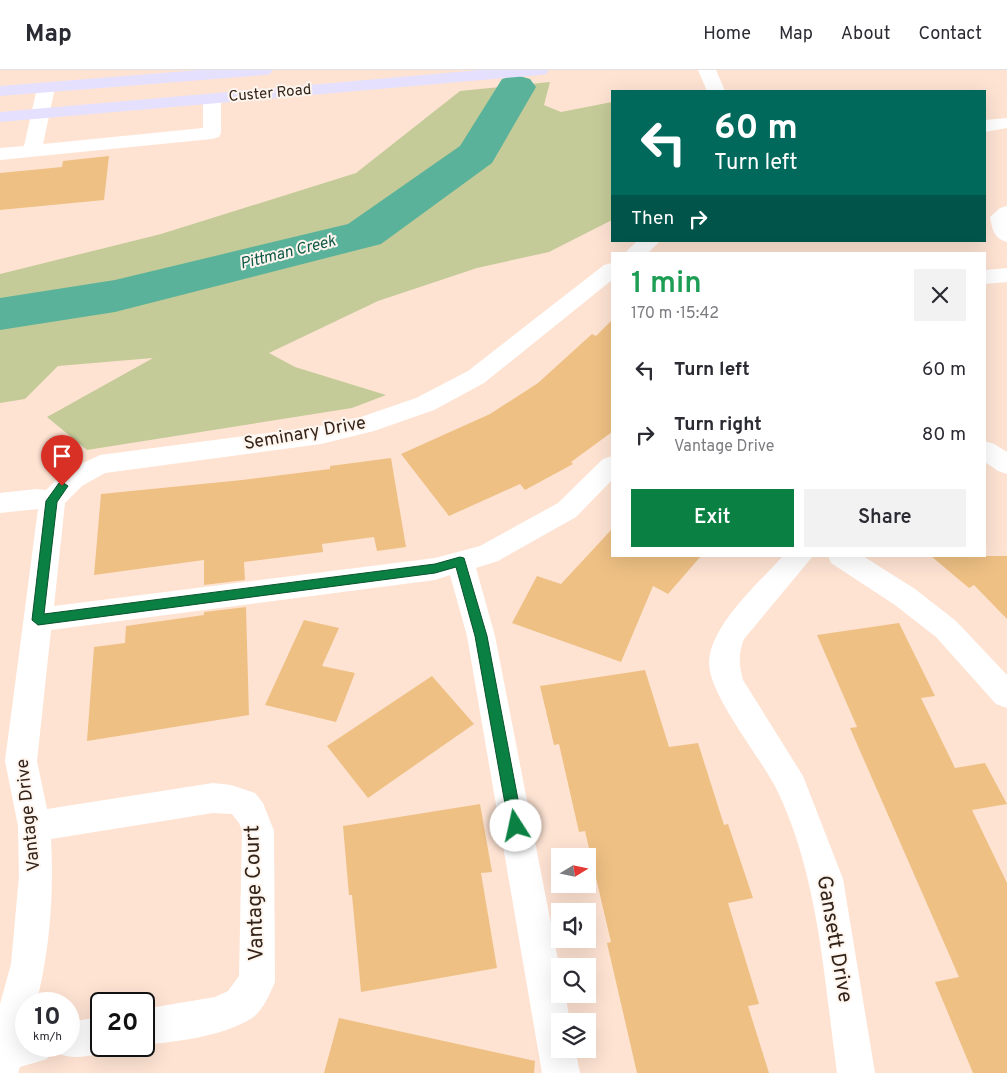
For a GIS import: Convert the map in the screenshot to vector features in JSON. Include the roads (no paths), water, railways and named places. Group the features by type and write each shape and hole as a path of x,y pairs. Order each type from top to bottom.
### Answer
{"main road":[{"name":"Custer Road","path":"0,92 264,70"},
{"name":"Custer Road","path":"0,117 212,100 428,75 540,70"}],"street":[{"path":"707,70 716,90"},
{"path":"32,151 42,114 46,88"},
{"path":"0,154 212,133 212,100"},
{"path":"986,126 1007,124"},
{"path":"1007,212 1000,217 1003,231 1007,236"},
{"path":"636,252 649,242"},
{"name":"Seminary Drive","path":"52,501 62,486 76,476 100,464 321,435 365,425 426,404 476,377 611,271"},
{"path":"986,277 1007,275"},
{"path":"986,451 1007,465"},
{"path":"38,620 435,569 488,554 567,510 611,466"},
{"path":"0,502 36,499 52,501"},
{"name":"Vantage Drive","path":"14,1056 29,964 36,876 34,826 21,762 52,501"},
{"name":"Gansett Drive","path":"799,557 733,632 726,648 724,664 729,684 792,786 826,879 856,1073"},
{"path":"843,557 905,598 946,629 1007,695"},
{"path":"460,561 481,636 561,1073"},
{"name":"Vantage Court","path":"34,826 213,798 235,799 252,811 258,831 257,982 241,1004 217,1014 155,1025"}],"waterway":[{"name":"Pittman Creek","path":"0,314 115,296 364,234 477,154 516,87"}]}
